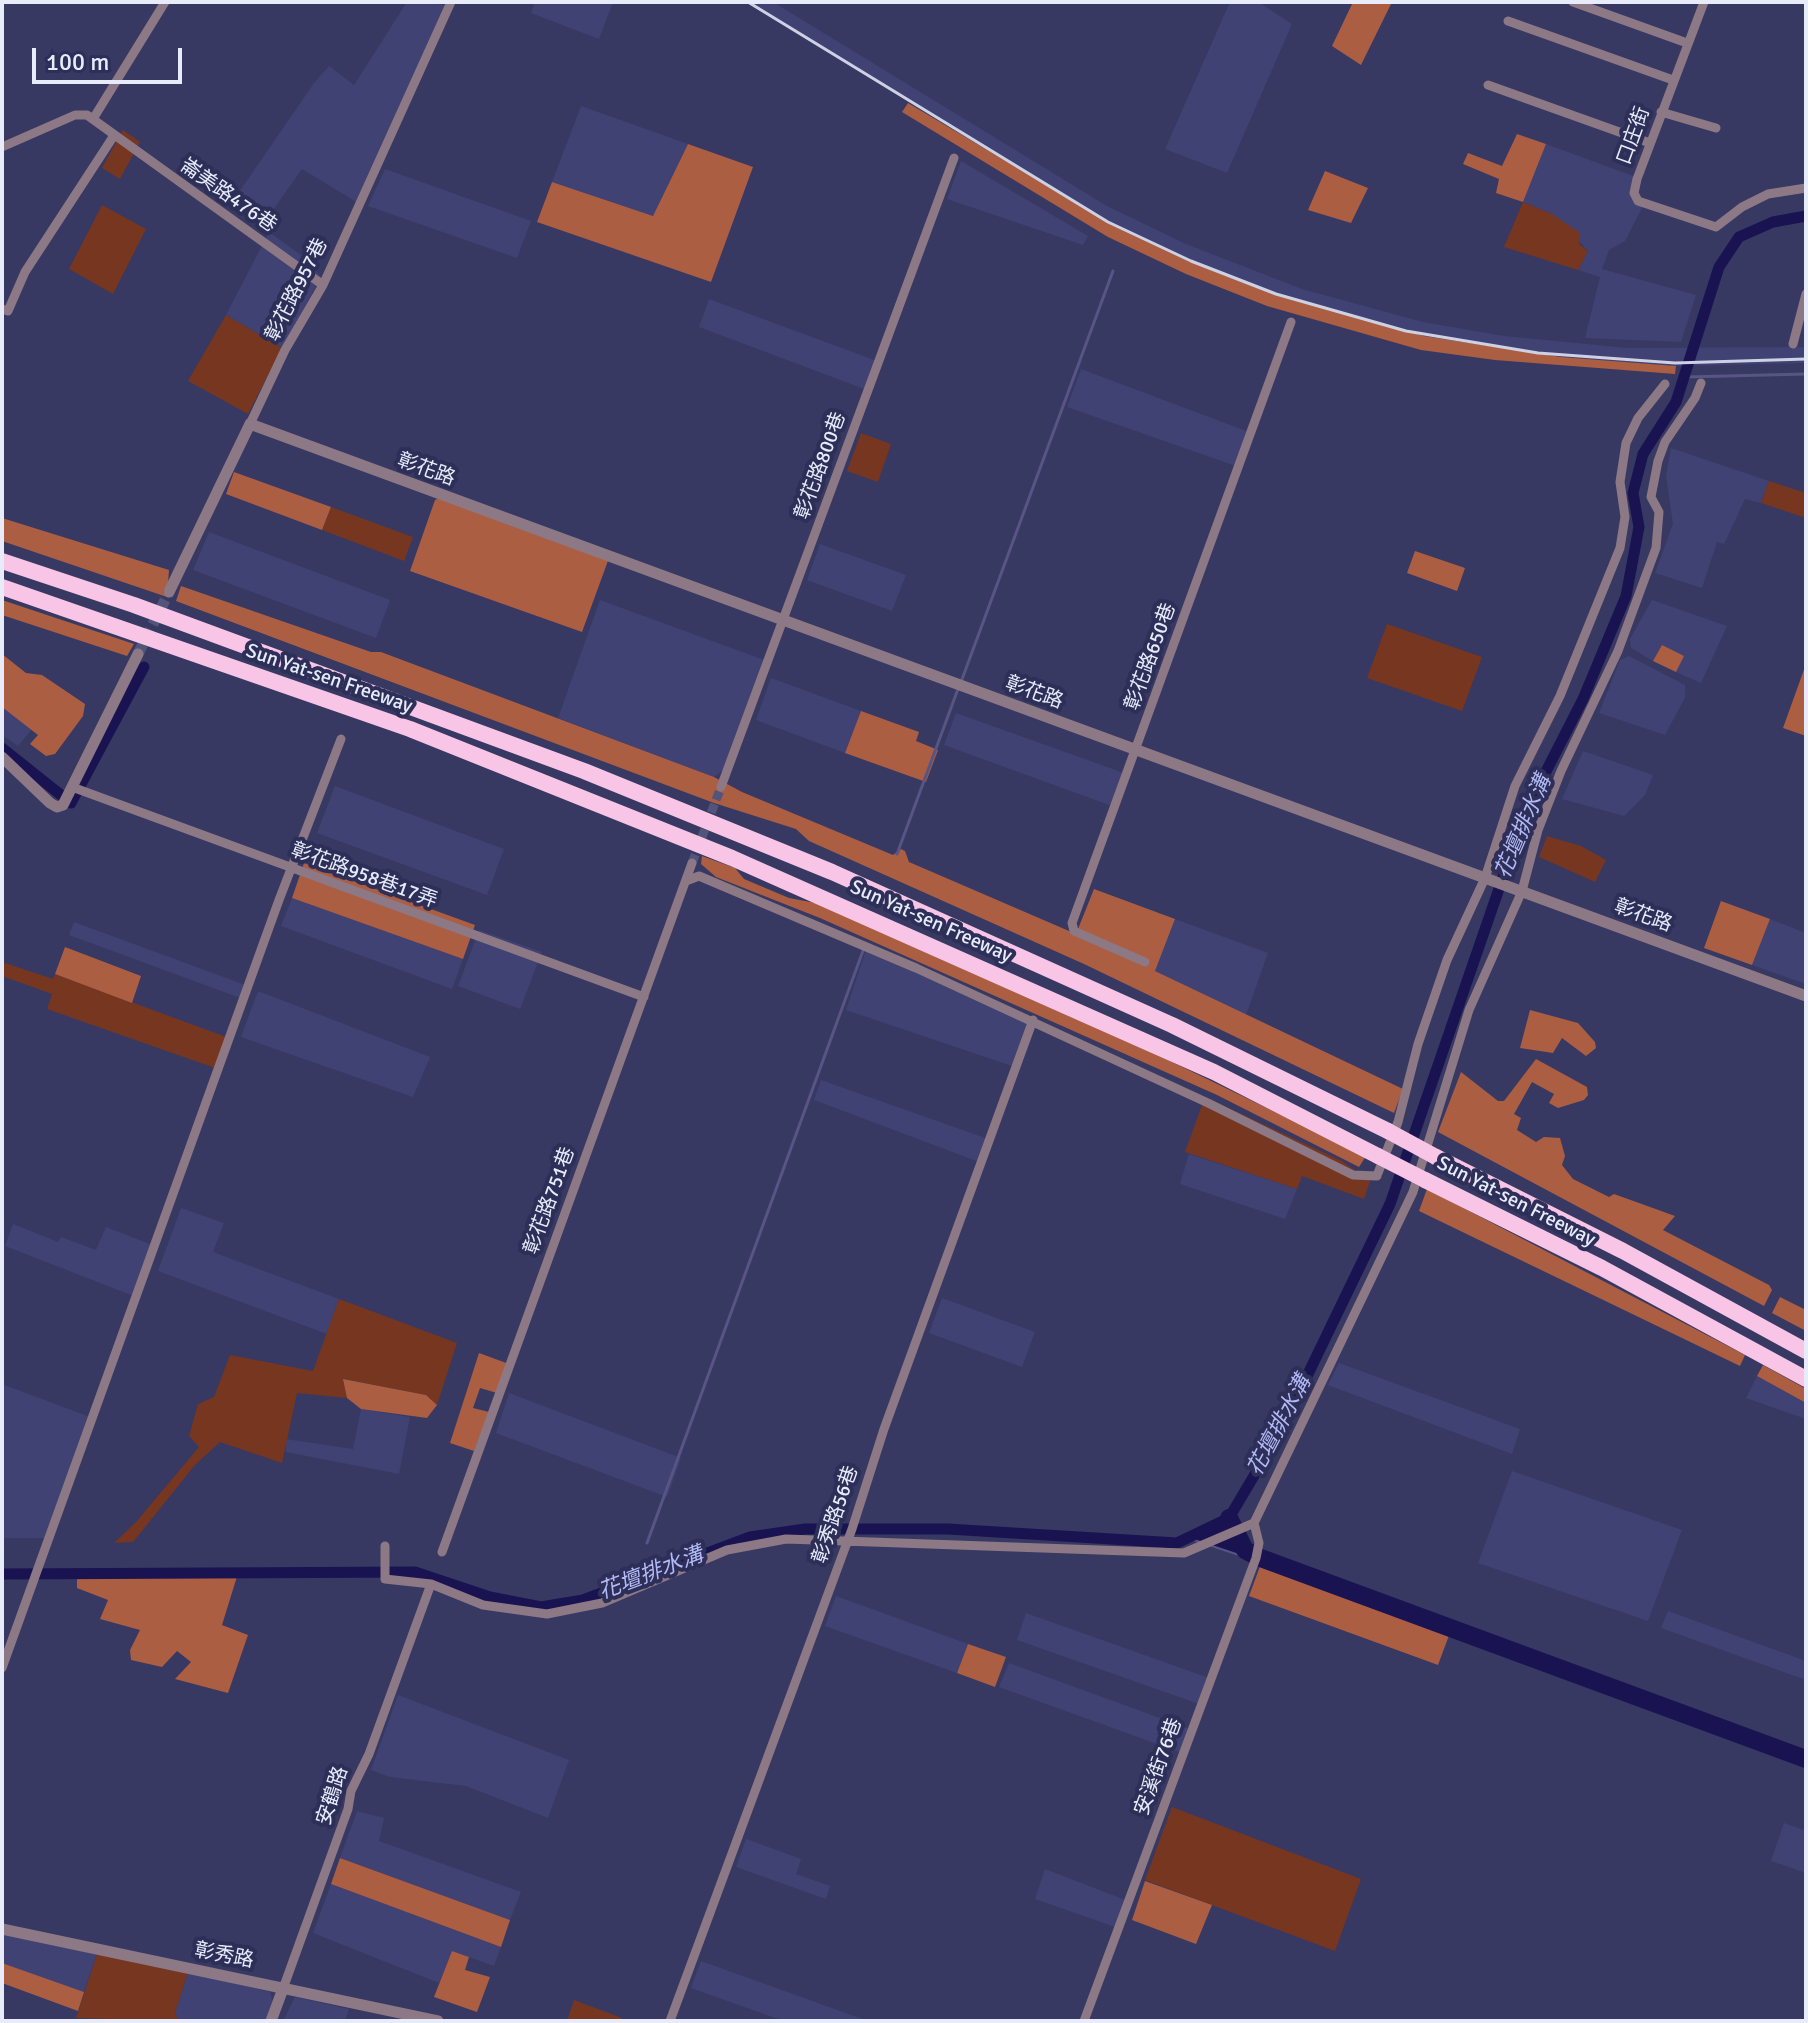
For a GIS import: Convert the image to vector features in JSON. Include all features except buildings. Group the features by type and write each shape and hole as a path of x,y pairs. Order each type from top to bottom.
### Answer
{"highway":[{"name":"Sun Yat-sen Freeway","path":"2,561 149,611 584,771 832,872 1172,1025 1388,1131 1623,1251 1806,1351"},
{"name":"Sun Yat-sen Freeway","path":"2,587 410,729 717,852 1120,1028 1214,1072 1378,1168 1425,1180 1602,1268 1806,1379"}],"street":[{"path":"2,147 75,115 93,119 165,2"},
{"name":"彰花路957巷","path":"169,592 285,350 323,285 451,2"},
{"path":"1573,2 1687,43"},
{"name":"口庄街","path":"1704,2 1650,143 1634,193 1638,201 1716,227 1742,207 1768,194 1806,188"},
{"path":"1508,21 1673,80"},
{"path":"1488,85 1650,143"},
{"path":"1661,112 1716,128"},
{"name":"崙美路476巷","path":"93,119 113,137 323,285"},
{"path":"2,309 8,311 25,272 113,137"},
{"name":"彰花路800巷","path":"721,787 954,158"},
{"path":"1793,344 1806,294"},
{"name":"彰花路650巷","path":"1145,962 1074,931 1072,923 1291,322"},
{"path":"385,1546 385,1579 431,1584 483,1605 547,1614 602,1603 727,1550 786,1539 1184,1553 1254,1523 1413,1192 1469,1010 1538,830 1618,651 1656,548 1659,512 1651,497 1658,461 1665,442 1695,398 1701,383"},
{"path":"686,881 699,876 1033,1020 1353,1175 1378,1168 1398,1122 1418,1044 1447,960 1488,879 1515,786 1560,696 1620,548 1625,517 1620,482 1626,443 1638,418 1665,384"},
{"name":"彰花路","path":"250,424 1806,996"},
{"path":"2,757 57,807 63,805 138,654"},
{"path":"2,1668 341,739"},
{"name":"彰花路958巷17弄","path":"72,787 644,997"},
{"name":"彰花路751巷","path":"442,1552 692,863"},
{"name":"彰秀路56巷","path":"670,2021 848,1540 884,1429 1033,1020"},
{"name":"安溪街76巷","path":"1084,2021 1256,1558 1259,1543 1254,1523"},
{"name":"安鶴路","path":"271,2021 348,1809 351,1791 369,1754 431,1584"},
{"name":"彰秀路","path":"2,1929 284,1986 438,2021"}],"shaded area":[{"path":"407,2 448,5 358,203 302,169 266,220 235,198 314,83 329,66 354,85"},
{"path":"535,2 613,2 599,39 531,13"},
{"path":"745,2 773,2 1107,206 1186,244 1302,289 1423,322 1504,336 1628,348 1806,347 1806,363 1676,366 1561,357 1424,336 1271,293 1191,262 1114,225"},
{"path":"1230,2 1258,2 1292,24 1227,173 1165,149"},
{"path":"1353,2 1392,2 1361,65 1332,46"},
{"path":"908,103 1114,225 1191,262 1271,293 1424,336 1561,357 1676,366 1675,374 1495,360 1421,350 1267,306 1186,274 1108,237 902,112"},
{"path":"581,106 688,144 653,216 552,182"},
{"path":"123,130 140,142 120,179 102,168"},
{"path":"1517,134 1546,144 1523,202 1496,193 1499,179 1463,164 1468,153 1502,166"},
{"path":"688,144 753,167 711,282 537,222 552,182 653,216"},
{"path":"1546,144 1636,177 1630,195 1643,206 1625,241 1609,250 1602,269 1696,295 1681,342 1585,338 1600,277 1578,270 1588,251 1552,214 1523,202"},
{"path":"961,161 1088,236 1083,245 947,199"},
{"path":"385,169 531,221 517,258 368,206"},
{"path":"1325,171 1368,188 1351,223 1308,210"},
{"path":"1523,202 1552,214 1580,233 1579,244 1588,251 1578,270 1504,247"},
{"path":"102,205 146,229 113,294 69,269"},
{"path":"269,232 308,260 321,277 282,348 226,315"},
{"path":"709,299 877,361 867,390 699,327"},
{"path":"226,315 282,348 248,414 188,381"},
{"path":"1081,369 1249,432 1236,466 1067,407"},
{"path":"861,433 891,444 878,482 847,471"},
{"path":"1671,448 1769,481 1761,503 1745,499 1724,544 1717,542 1702,588 1655,573 1673,524 1666,476"},
{"path":"234,472 331,507 322,530 226,494"},
{"path":"1769,481 1806,493 1806,518 1761,503"},
{"path":"441,497 609,558 582,632 410,571 435,500"},
{"path":"331,507 413,537 404,561 322,530"},
{"path":"2,518 169,570 167,597 2,541"},
{"path":"209,532 390,600 376,638 193,570"},
{"path":"820,544 906,575 892,611 807,580"},
{"path":"1415,551 1465,568 1457,591 1407,573"},
{"path":"181,586 371,652 381,652 714,777 742,792 893,855 901,849 909,862 1076,934 1094,889 1175,919 1155,971 1403,1089 1394,1113 1084,964 809,841 796,829 714,803 176,601"},
{"path":"2,600 134,644 127,656 2,615"},
{"path":"600,600 767,661 727,767 714,777 558,718"},
{"path":"1652,600 1727,626 1701,683 1676,672 1683,657 1662,645 1653,661 1631,648 1630,639"},
{"path":"1387,624 1482,657 1462,711 1367,678"},
{"path":"1662,645 1684,656 1676,672 1653,661"},
{"path":"2,654 26,673 42,675 85,704 83,716 55,754 46,756 30,744 38,735 2,707"},
{"path":"1629,656 1685,685 1685,698 1665,735 1599,713 1620,660"},
{"path":"1806,664 1806,736 1783,728"},
{"path":"771,678 861,711 845,753 756,720"},
{"path":"2,707 32,729 18,746 2,735"},
{"path":"861,711 919,732 916,741 938,750 926,782 845,753"},
{"path":"956,713 1124,773 1112,806 944,745"},
{"path":"1583,751 1653,775 1645,795 1624,816 1562,799"},
{"path":"335,786 504,849 487,895 317,833"},
{"path":"1547,836 1581,846 1606,860 1595,882 1539,857"},
{"path":"702,856 735,868 744,879 789,898 821,904 1141,1047 1366,1156 1359,1167 1217,1095 820,918 716,877 701,864"},
{"path":"304,863 475,925 463,959 292,898"},
{"path":"292,898 463,959 452,989 281,926"},
{"path":"1721,901 1770,919 1752,965 1704,948"},
{"path":"1175,919 1268,953 1246,1015 1155,971"},
{"path":"1770,919 1806,933 1806,984 1752,965"},
{"path":"74,922 248,986 243,999 69,935"},
{"path":"479,930 542,952 520,1009 458,986"},
{"path":"65,947 141,976 132,1003 55,974"},
{"path":"867,947 1030,1021 1015,1067 846,1010"},
{"path":"2,962 53,979 55,974 229,1038 218,1069 47,1009 52,994 2,976"},
{"path":"258,991 430,1057 413,1097 241,1037"},
{"path":"1530,1010 1578,1023 1595,1042 1596,1048 1586,1056 1562,1038 1553,1053 1520,1048"},
{"path":"1536,1059 1587,1087 1588,1095 1584,1100 1558,1108 1549,1103 1554,1094 1532,1082 1514,1114 1521,1118 1517,1130 1536,1142 1544,1137 1560,1138 1565,1156 1562,1165 1573,1179 1609,1197 1614,1194 1675,1216 1663,1230 1769,1285 1772,1290 1764,1306 1438,1132 1461,1072 1498,1101 1504,1101"},
{"path":"821,1080 988,1139 979,1162 814,1100"},
{"path":"1205,1097 1342,1161 1370,1181 1364,1199 1302,1176 1297,1189 1185,1152"},
{"path":"1189,1154 1297,1189 1285,1219 1180,1184"},
{"path":"1427,1189 1745,1355 1740,1366 1419,1211"},
{"path":"181,1208 224,1223 213,1252 339,1299 327,1334 158,1271"},
{"path":"13,1224 58,1242 61,1237 96,1250 106,1227 155,1246 136,1297 5,1246"},
{"path":"1780,1297 1806,1310 1806,1331 1772,1313"},
{"path":"942,1298 1035,1332 1022,1367 929,1333"},
{"path":"339,1299 457,1343 437,1405 426,1395 344,1379 347,1398 297,1393 282,1463 220,1442 195,1465 133,1542 114,1543 136,1522 199,1447 189,1436 198,1404 214,1397 230,1355 313,1371"},
{"path":"479,1353 509,1364 497,1393 480,1388 473,1408 489,1412 474,1451 450,1443"},
{"path":"1339,1363 1520,1429 1512,1454 1328,1385"},
{"path":"1763,1365 1806,1389 1806,1403 1757,1376"},
{"path":"1757,1376 1806,1403 1806,1419 1746,1398"},
{"path":"343,1379 426,1395 437,1405 427,1418 361,1409 347,1398"},
{"path":"2,1384 90,1417 45,1538 2,1538"},
{"path":"509,1393 681,1458 667,1497 496,1433"},
{"path":"361,1409 410,1417 399,1474 286,1452 286,1439 353,1449"},
{"path":"1512,1471 1682,1530 1648,1621 1478,1563"},
{"path":"1229,1518 1245,1550 1258,1557 1257,1561 1188,1538 1174,1539 1204,1533"},
{"path":"1262,1561 1451,1630 1438,1665 1249,1596"},
{"path":"239,1570 222,1625 248,1635 228,1693 175,1679 191,1662 177,1651 162,1667 131,1660 130,1650 140,1630 100,1619 108,1600 77,1588 77,1573"},
{"path":"836,1596 968,1644 957,1673 825,1626"},
{"path":"1668,1611 1806,1661 1806,1680 1661,1628"},
{"path":"1026,1613 1209,1678 1199,1704 1017,1640"},
{"path":"968,1644 1006,1657 995,1687 957,1673"},
{"path":"1009,1663 1190,1729 1182,1753 999,1687"},
{"path":"398,1695 569,1760 548,1818 466,1786 390,1777 371,1770"},
{"path":"1172,1807 1361,1879 1335,1951 1145,1880"},
{"path":"357,1811 384,1818 379,1841 521,1892 510,1920 340,1858"},
{"path":"1784,1823 1806,1831 1806,1873 1771,1861"},
{"path":"746,1839 801,1859 796,1874 830,1886 826,1899 736,1867"},
{"path":"340,1858 510,1920 501,1947 331,1884"},
{"path":"1045,1869 1128,1901 1118,1928 1035,1899"},
{"path":"1145,1881 1212,1905 1196,1944 1132,1920"},
{"path":"331,1884 501,1947 494,1966 452,1951 439,1983 313,1933"},
{"path":"2,1930 98,1951 84,1992 2,1963"},
{"path":"98,1951 188,1972 175,2013 179,2021 76,2018"},
{"path":"452,1951 469,1957 465,1970 490,1977 477,2012 434,1997"},
{"path":"701,1961 868,2021 784,2021 691,1988"},
{"path":"2,1963 84,1992 78,2011 2,1983"},
{"path":"188,1972 270,1992 273,2003 267,2021 179,2021 175,2013"},
{"path":"295,1997 349,2009 345,2021 283,2021"},
{"path":"574,2000 622,2018 621,2021 567,2021"}],"waterway":[{"name":"花壇排水溝","path":"2,1574 415,1572 490,1597 541,1607 583,1600 750,1537 805,1529 948,1529 1177,1543 1229,1518 1280,1432 1390,1204 1511,854 1534,795 1583,699 1626,596 1639,527 1633,493 1643,454 1676,402 1719,267 1739,237 1773,222 1806,216"},
{"path":"961,682 1113,271"},
{"path":"1685,377 1806,374"},
{"path":"2,748 71,803 144,667"},
{"path":"897,854 958,689"},
{"path":"647,1543 864,948"},
{"path":"1229,1518 1245,1550 1258,1557 1806,1759"}],"tunnel":[{"path":"138,654 169,592"},
{"path":"692,863 721,787"}],"railway":[{"path":"748,2 1108,222 1191,261 1276,294 1406,331 1538,353 1675,363 1806,359"}]}
